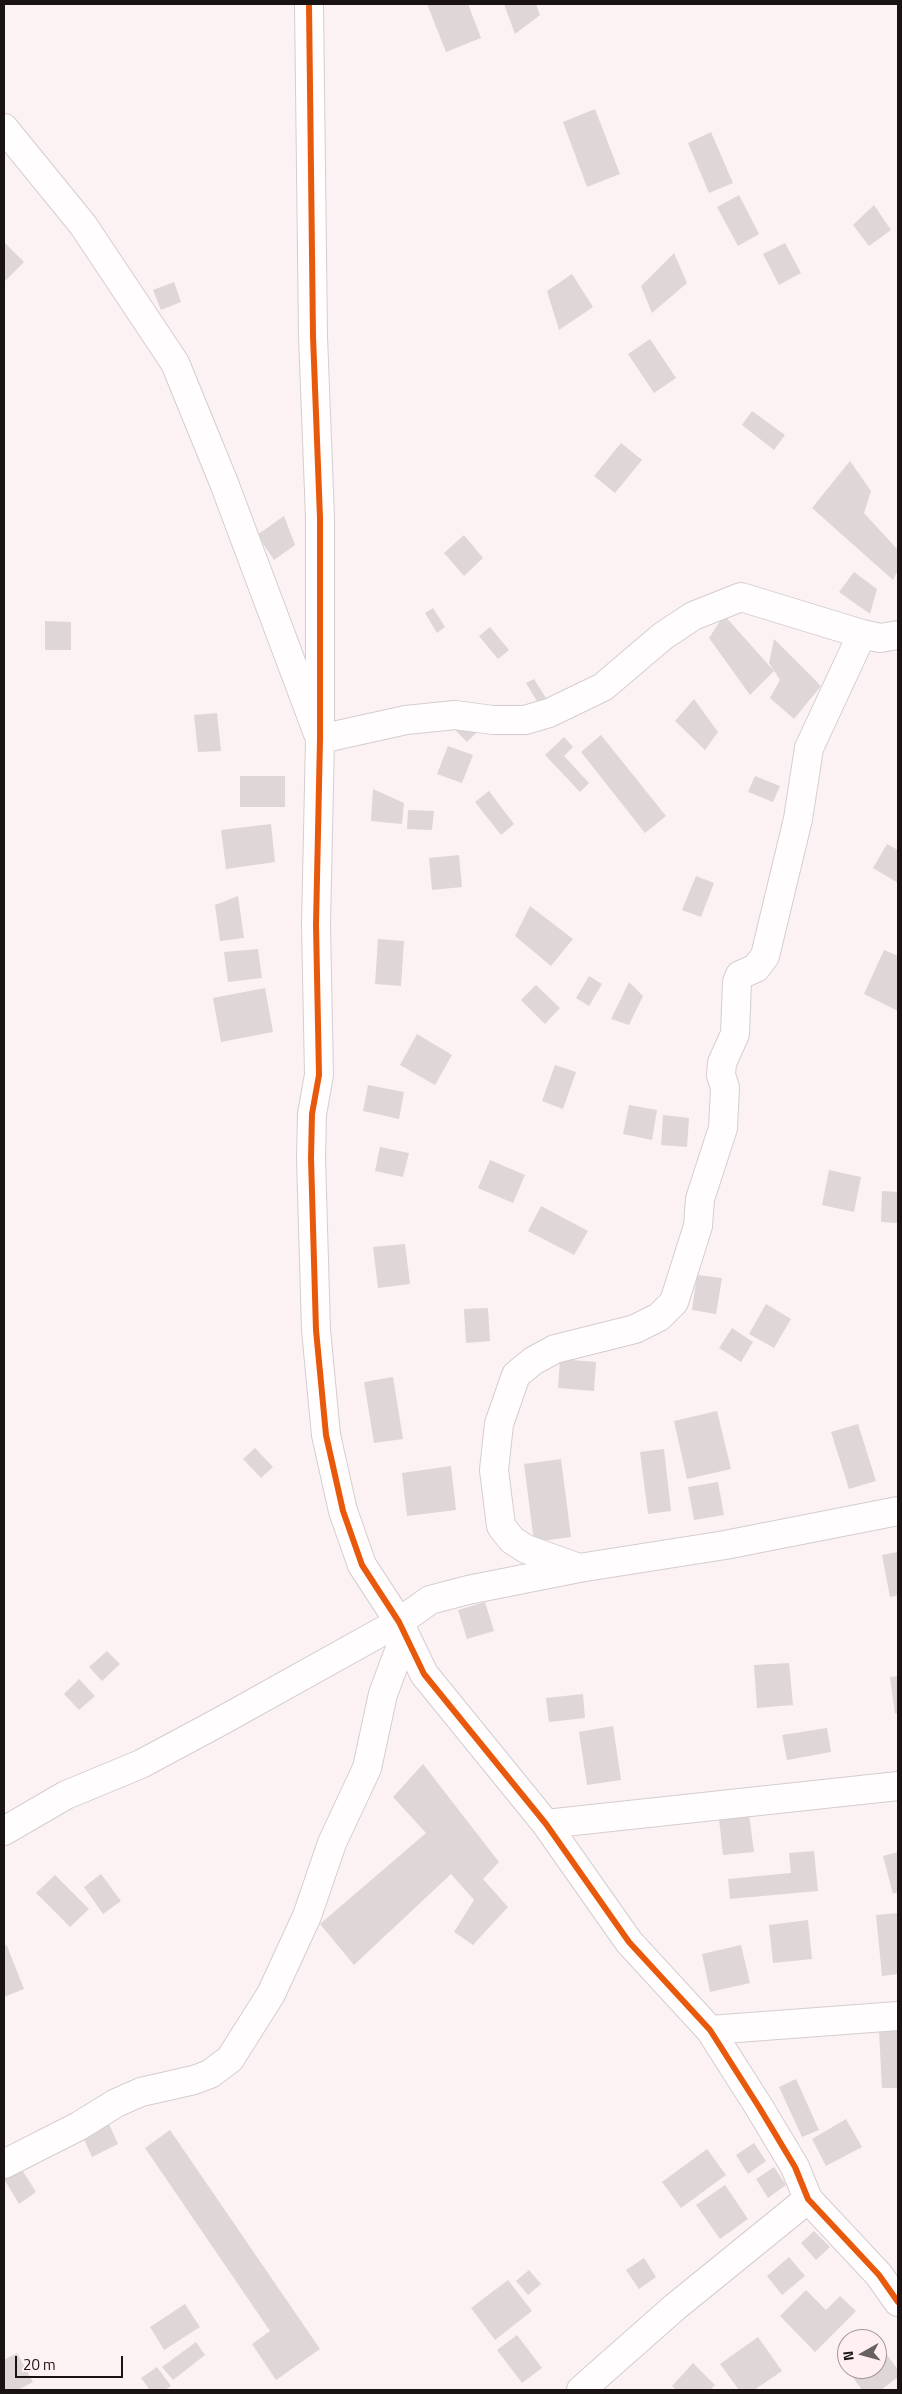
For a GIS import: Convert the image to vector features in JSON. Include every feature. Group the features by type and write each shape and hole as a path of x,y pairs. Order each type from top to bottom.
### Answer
{"street":[{"path":"309,4 313,326 320,518 320,739 316,925 319,1075 312,1114 311,1158 316,1330 326,1435 343,1511 362,1565 402,1628 424,1674 546,1824 629,1942 710,2030 764,2114 795,2167 808,2200 879,2275 898,2302"},
{"path":"4,128 84,225 175,364 224,483 320,739"},
{"path":"320,739 406,720 455,715 493,720 525,720 549,713 603,687 663,636 693,616 741,597 862,634 880,638 898,635"},
{"path":"578,1568 526,1549 512,1540 501,1526 494,1470 499,1424 516,1375 533,1361 555,1349 635,1329 659,1317 674,1302 698,1226 700,1200 723,1128 725,1088 721,1074 722,1063 735,1034 738,1014 737,982 740,975 756,968 765,956 798,819 808,748 862,634"},
{"path":"4,1831 66,1795 141,1764 402,1628 430,1600 468,1590 578,1568 725,1545 898,1511"},
{"path":"4,2164 79,2126 116,2103 141,2092 210,2074 230,2059 271,1994 307,1916 332,1843 367,1768 379,1709 402,1628"},
{"path":"546,1824 898,1786"},
{"path":"710,2030 898,2016"},
{"path":"581,2390 675,2307 808,2200"}],"building":[{"path":"427,4 468,4 481,38 446,52"},
{"path":"504,4 536,4 540,15 515,34"},
{"path":"595,109 620,174 587,187 563,122"},
{"path":"711,132 733,183 709,193 688,143"},
{"path":"739,195 759,234 738,246 717,207"},
{"path":"874,205 891,230 869,246 853,225"},
{"path":"4,242 24,262 4,282"},
{"path":"785,243 801,273 779,285 763,254"},
{"path":"674,253 687,283 652,313 641,286"},
{"path":"572,274 593,307 559,330 547,291"},
{"path":"174,282 181,302 161,310 153,290"},
{"path":"650,339 676,378 654,393 628,354"},
{"path":"752,411 785,435 774,450 742,425"},
{"path":"621,443 642,460 615,493 594,476"},
{"path":"850,461 871,491 864,513 898,550 898,570 893,580 812,508"},
{"path":"284,516 295,545 274,560 257,535"},
{"path":"464,535 483,558 464,576 444,553"},
{"path":"854,572 877,589 870,614 839,592"},
{"path":"433,608 445,627 437,633 425,613"},
{"path":"724,615 774,671 750,695 709,638"},
{"path":"45,621 71,622 71,650 45,650"},
{"path":"490,627 509,650 498,659 479,636"},
{"path":"774,639 821,686 794,719 770,698 780,680 769,663"},
{"path":"534,679 546,698 538,703 526,683"},
{"path":"694,699 718,732 705,750 675,721"},
{"path":"217,713 221,751 198,752 194,715"},
{"path":"450,725 478,731 467,742"},
{"path":"601,735 666,816 645,833 581,752"},
{"path":"564,737 573,747 564,756 589,783 580,792 545,755"},
{"path":"448,746 473,755 462,783 437,774"},
{"path":"240,776 285,776 285,807 240,807"},
{"path":"755,776 780,786 773,802 748,792"},
{"path":"373,789 404,803 402,824 371,821"},
{"path":"489,791 514,824 501,835 475,802"},
{"path":"408,810 434,811 432,830 407,829"},
{"path":"271,824 275,862 226,869 221,830"},
{"path":"887,844 898,850 898,883 873,868"},
{"path":"459,855 462,887 432,890 429,858"},
{"path":"696,876 714,883 701,917 682,910"},
{"path":"238,896 244,938 220,941 215,905"},
{"path":"530,906 573,939 551,966 515,936"},
{"path":"378,939 404,941 401,986 375,984"},
{"path":"258,949 262,978 228,982 224,952"},
{"path":"884,950 898,956 898,1011 864,994"},
{"path":"589,976 602,984 589,1006 576,998"},
{"path":"629,982 643,996 629,1025 611,1019"},
{"path":"536,985 560,1008 545,1024 521,1000"},
{"path":"265,988 273,1032 221,1042 213,998"},
{"path":"417,1034 452,1055 435,1085 400,1065"},
{"path":"555,1065 576,1072 563,1109 542,1101"},
{"path":"368,1085 404,1092 399,1119 363,1111"},
{"path":"629,1105 657,1110 652,1140 623,1134"},
{"path":"663,1115 689,1118 687,1147 661,1145"},
{"path":"380,1147 409,1153 403,1177 375,1171"},
{"path":"490,1160 525,1175 513,1203 478,1188"},
{"path":"829,1170 861,1177 854,1212 822,1205"},
{"path":"882,1191 898,1192 898,1223 881,1222"},
{"path":"541,1206 588,1231 574,1255 528,1231"},
{"path":"405,1244 410,1284 378,1288 373,1247"},
{"path":"697,1275 722,1278 716,1314 692,1310"},
{"path":"766,1304 791,1319 774,1348 749,1334"},
{"path":"488,1308 490,1341 466,1343 464,1309"},
{"path":"732,1328 753,1342 741,1362 719,1348"},
{"path":"560,1359 596,1362 594,1391 558,1388"},
{"path":"393,1377 403,1439 374,1443 364,1382"},
{"path":"717,1411 731,1469 687,1479 674,1421"},
{"path":"858,1424 876,1481 849,1489 831,1432"},
{"path":"255,1448 273,1467 261,1478 243,1459"},
{"path":"664,1449 671,1511 648,1514 640,1452"},
{"path":"561,1459 571,1537 534,1542 524,1464"},
{"path":"451,1466 456,1510 407,1516 402,1473"},
{"path":"718,1482 724,1515 694,1520 688,1487"},
{"path":"898,1552 898,1595 890,1597 882,1555"},
{"path":"485,1602 494,1631 467,1639 458,1610"},
{"path":"107,1651 120,1664 102,1681 89,1667"},
{"path":"789,1663 793,1705 757,1708 754,1665"},
{"path":"898,1676 898,1713 895,1714 890,1677"},
{"path":"79,1679 95,1696 79,1710 64,1694"},
{"path":"583,1694 585,1718 549,1722 546,1698"},
{"path":"613,1726 621,1780 587,1785 579,1732"},
{"path":"827,1728 831,1752 787,1760 782,1735"},
{"path":"423,1764 499,1862 483,1879 508,1907 473,1945 454,1932 474,1900 451,1874 354,1965 320,1924 426,1833 393,1797"},
{"path":"748,1807 754,1852 723,1855 718,1810"},
{"path":"814,1851 818,1891 730,1899 728,1879 791,1873 789,1853"},
{"path":"898,1852 898,1892 893,1894 883,1856"},
{"path":"101,1874 121,1901 103,1914 84,1887"},
{"path":"55,1875 89,1909 70,1927 36,1893"},
{"path":"898,1913 898,1974 882,1976 876,1915"},
{"path":"808,1920 812,1959 773,1963 769,1925"},
{"path":"4,1944 7,1946 24,1989 4,1997"},
{"path":"741,1945 750,1983 710,1992 702,1954"},
{"path":"898,2030 898,2088 882,2088 879,2031"},
{"path":"796,2079 819,2130 802,2137 779,2087"},
{"path":"846,2119 862,2147 826,2166 812,2139"},
{"path":"109,2124 118,2144 92,2157 83,2137"},
{"path":"170,2130 320,2349 276,2380 252,2344 270,2331 145,2148"},
{"path":"754,2143 766,2161 748,2174 736,2155"},
{"path":"707,2149 726,2175 681,2208 662,2182"},
{"path":"774,2167 786,2185 768,2198 756,2179"},
{"path":"21,2168 36,2192 19,2204 4,2179"},
{"path":"725,2185 748,2219 720,2239 696,2205"},
{"path":"814,2231 830,2247 816,2260 801,2243"},
{"path":"789,2257 805,2276 782,2295 767,2276"},
{"path":"644,2258 656,2277 639,2289 626,2270"},
{"path":"529,2270 541,2284 528,2295 516,2281"},
{"path":"508,2280 532,2311 495,2340 471,2308"},
{"path":"806,2290 826,2310 840,2296 856,2311 815,2352 780,2316"},
{"path":"185,2304 200,2327 164,2350 150,2327"},
{"path":"517,2335 542,2368 522,2383 497,2350"},
{"path":"758,2337 782,2371 754,2390 739,2390 720,2364"},
{"path":"196,2342 205,2355 173,2380 162,2367"},
{"path":"17,2353 33,2382 18,2390 4,2390 4,2360"},
{"path":"887,2355 898,2370 898,2377 881,2390 862,2390 854,2379 887,2379"},
{"path":"693,2363 715,2385 710,2390 676,2390 672,2386"},
{"path":"157,2367 171,2386 165,2390 150,2390 141,2378"}],"cycle path":[{"path":"309,4 313,336 320,518 320,739 316,925 319,1075 312,1114 311,1158 316,1330 326,1435 343,1511 362,1565 399,1622 424,1674 546,1824 629,1942 710,2030 795,2167 808,2199 879,2275 898,2302"}]}
